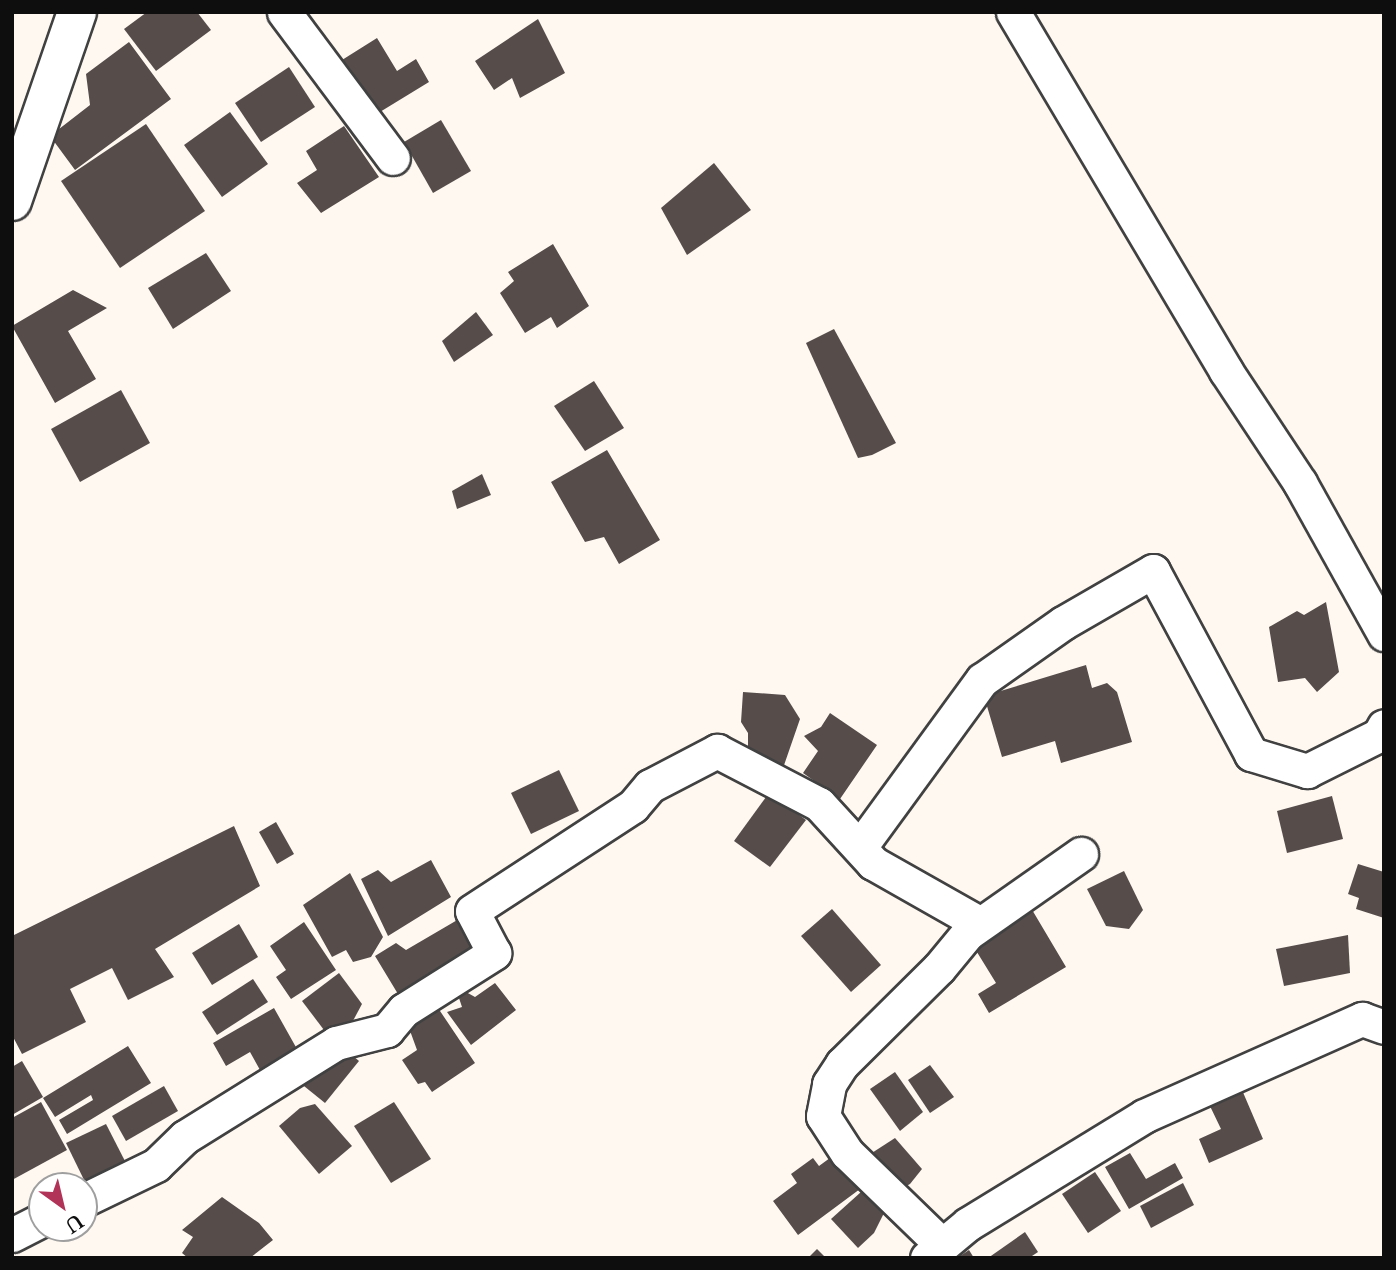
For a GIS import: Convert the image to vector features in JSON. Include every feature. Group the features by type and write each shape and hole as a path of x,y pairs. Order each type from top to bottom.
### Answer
{"street":[{"path":"12,201 76,12"},
{"path":"285,12 393,158"},
{"path":"1013,12 1212,348 1300,483 1384,634"},
{"path":"860,847 982,680 1063,623 1153,571 1251,754 1307,771 1379,735 1384,726"},
{"path":"98,1193 156,1165 184,1137 336,1043 387,1030 404,1010 494,953 472,911 633,806 650,786 717,751 819,804 873,863 979,923"},
{"path":"1081,853 979,923 842,1064 823,1100 823,1116 862,1171 934,1250 1144,1116 1362,1019 1384,1027"},
{"path":"12,1235 28,1227"}],"building":[{"path":"147,12 197,12 211,30 156,71 124,29"},
{"path":"538,19 565,73 520,98 512,78 494,90 475,61"},
{"path":"377,38 397,71 416,59 429,82 375,115 342,60"},
{"path":"129,42 171,99 75,170 50,136 90,105 86,74"},
{"path":"289,67 315,107 261,142 235,103"},
{"path":"230,112 268,164 222,197 184,145"},
{"path":"441,120 471,171 433,193 404,142"},
{"path":"146,124 205,211 120,268 61,181"},
{"path":"344,126 379,177 321,213 297,183 317,170 306,151"},
{"path":"714,163 751,210 687,255 661,208"},
{"path":"553,244 589,306 557,328 551,317 525,333 500,293 514,281 508,272"},
{"path":"206,253 231,291 173,329 148,288"},
{"path":"73,290 107,308 68,331 96,379 55,403 12,326"},
{"path":"476,312 493,335 454,362 442,341"},
{"path":"834,329 896,443 872,455 858,458 806,343"},
{"path":"594,381 624,428 585,451 554,406"},
{"path":"121,390 150,443 80,482 51,429"},
{"path":"607,450 660,540 619,564 604,537 585,542 551,482"},
{"path":"482,474 491,495 457,509 452,491"},
{"path":"1326,602 1339,672 1317,692 1305,678 1278,682 1269,627 1297,611 1304,615"},
{"path":"1086,665 1092,688 1107,683 1117,692 1132,742 1061,763 1055,741 1002,757 984,696"},
{"path":"743,692 785,695 800,719 782,771 748,760 748,733 741,722"},
{"path":"830,713 877,745 840,799 803,773 818,751 804,736 821,727"},
{"path":"559,770 579,811 531,834 511,793"},
{"path":"769,793 806,820 770,867 734,841"},
{"path":"1332,796 1343,839 1287,853 1277,811"},
{"path":"276,822 294,854 277,864 259,832"},
{"path":"234,826 260,886 155,949 174,977 128,1000 112,968 70,989 86,1022 22,1054 12,1035 12,936"},
{"path":"431,860 451,897 388,936 361,879 378,870 391,882"},
{"path":"1358,864 1384,872 1384,918 1356,909 1359,898 1348,894"},
{"path":"1124,871 1143,910 1129,929 1106,926 1087,889"},
{"path":"350,873 383,937 371,957 353,962 346,950 332,957 303,905"},
{"path":"1031,908 1066,967 989,1013 978,994 996,983 972,944"},
{"path":"832,909 881,965 851,992 801,936"},
{"path":"459,919 475,946 424,976 428,983 401,999 375,956 396,943 406,950"},
{"path":"304,922 336,970 291,999 276,977 286,970 270,946"},
{"path":"239,924 258,957 212,985 192,953"},
{"path":"1348,935 1350,973 1284,986 1276,949"},
{"path":"339,973 362,1004 347,1032 327,1034 302,1001"},
{"path":"253,979 268,1002 217,1035 202,1012"},
{"path":"495,983 516,1010 471,1045 447,1012 462,1007 459,998 466,992 475,997"},
{"path":"274,1008 297,1049 260,1070 250,1052 226,1066 213,1043"},
{"path":"438,1008 475,1063 432,1092 425,1082 418,1084 402,1060 417,1050 409,1028"},
{"path":"128,1046 151,1083 67,1134 59,1120 93,1100 91,1095 55,1117 43,1098"},
{"path":"345,1049 359,1061 325,1103 299,1082"},
{"path":"22,1061 43,1097 12,1115 12,1067"},
{"path":"930,1065 954,1097 930,1113 908,1080"},
{"path":"895,1072 923,1112 900,1131 870,1089"},
{"path":"164,1086 178,1111 126,1141 112,1116"},
{"path":"1242,1090 1263,1139 1209,1163 1199,1139 1221,1129 1209,1104"},
{"path":"41,1102 67,1150 12,1180 12,1118"},
{"path":"394,1102 431,1159 391,1183 354,1126"},
{"path":"315,1104 352,1146 319,1174 279,1126 300,1108"},
{"path":"106,1124 127,1165 98,1178 98,1172 80,1172 66,1143"},
{"path":"895,1138 922,1169 910,1184 890,1195 861,1160"},
{"path":"1130,1153 1146,1179 1175,1163 1183,1178 1129,1209 1105,1167"},
{"path":"834,1155 860,1189 798,1235 773,1201 797,1183 791,1174 813,1158 819,1166"},
{"path":"1095,1172 1121,1211 1088,1233 1062,1194"},
{"path":"1183,1183 1194,1205 1151,1228 1140,1206"},
{"path":"861,1192 884,1213 874,1233 858,1248 831,1219"},
{"path":"222,1197 259,1223 273,1240 250,1258 188,1258 182,1253 193,1237 182,1230"},
{"path":"1025,1232 1038,1252 1029,1258 988,1258"},
{"path":"817,1249 826,1258 808,1258"},
{"path":"969,1250 974,1258 957,1258"}]}
